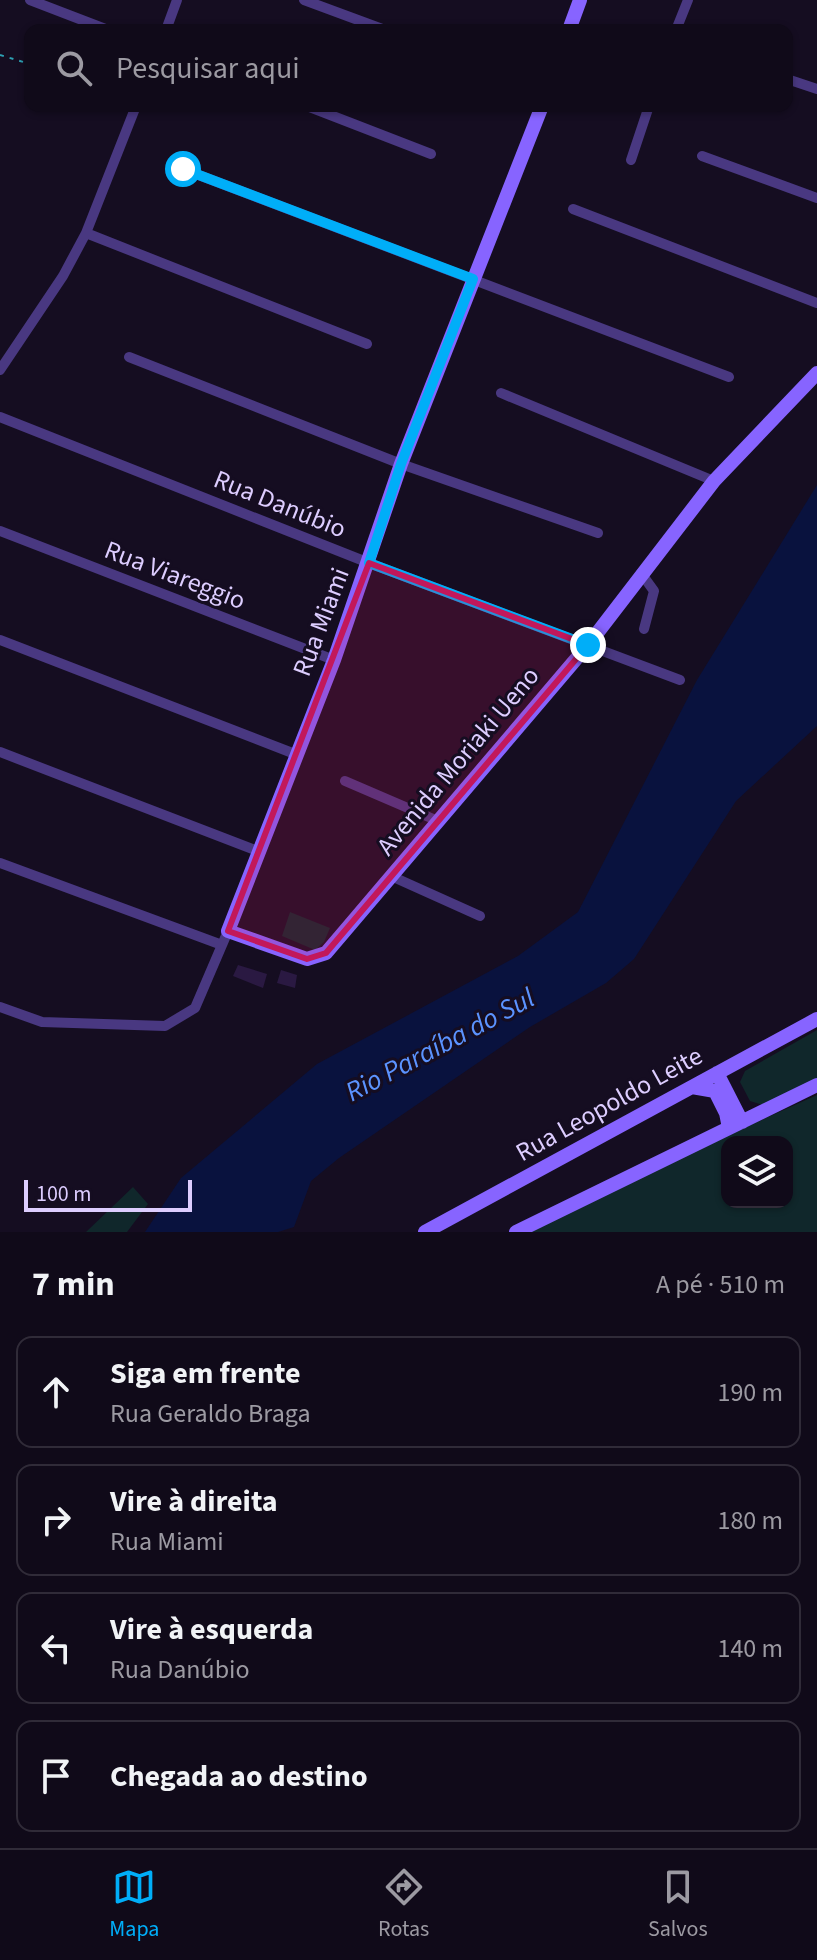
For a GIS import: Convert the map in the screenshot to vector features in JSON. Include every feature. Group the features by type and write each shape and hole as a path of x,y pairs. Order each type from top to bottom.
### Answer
{"street":[{"path":"30,0 92,24"},
{"path":"168,24 177,0"},
{"path":"304,0 369,24"},
{"path":"571,24 580,0"},
{"path":"678,24 688,0"},
{"path":"793,81 817,89"},
{"path":"0,370 55,288 86,233 134,112"},
{"path":"322,112 431,154"},
{"name":"Rua Miami","path":"0,1007 42,1022 93,1026 165,1026 187,1016 195,1008 260,852 295,754 334,660 401,464 540,112"},
{"path":"631,160 647,112"},
{"path":"702,156 817,198"},
{"path":"183,169 729,377"},
{"path":"573,209 817,303"},
{"path":"86,233 367,344"},
{"path":"129,357 401,464 598,533"},
{"name":"Avenida Moriaki Ueno","path":"228,931 314,959 326,953 588,645 714,481 817,373"},
{"path":"501,393 714,481"},
{"name":"Rua Danúbio","path":"0,417 369,563 680,680"},
{"name":"Rua Viareggio","path":"0,531 334,660"},
{"path":"641,573 654,591 644,629"},
{"path":"0,640 295,754"},
{"path":"0,752 260,852"},
{"path":"345,781 438,821"},
{"path":"0,863 222,945"},
{"path":"391,876 480,916"},
{"name":"Rua Leopoldo Leite","path":"425,1232 817,1019"},
{"path":"715,1074 715,1091 736,1125"},
{"path":"715,1074 736,1125"},
{"path":"516,1232 817,1085"},
{"path":"690,1087 702,1086 715,1091"}],"path":[{"path":"0,55 24,62"}],"highlighted area":[{"path":"369,563 588,645 326,953 307,959 228,931"}],"green space":[{"path":"290,912 330,928 324,942 315,950 282,936"},
{"path":"817,1030 817,1078 763,1105 750,1101 740,1082 745,1071"},
{"path":"817,1095 817,1232 526,1232 622,1183 721,1138 721,1208 793,1208 793,1136 726,1136"},
{"path":"133,1187 148,1204 127,1232 86,1232"}],"water":[{"name":"Rio Paraíba do Sul","path":"817,485 817,726 736,801 634,959 606,983 530,1027 339,1158 311,1181 294,1227 278,1232 145,1232 181,1178 317,1064 518,956 578,912 697,680"}],"building":[{"path":"238,965 267,974 263,988 233,976"},
{"path":"281,970 297,975 295,988 277,983"}],"route":[{"path":"183,169 473,279 401,464 369,563 588,645"}]}
